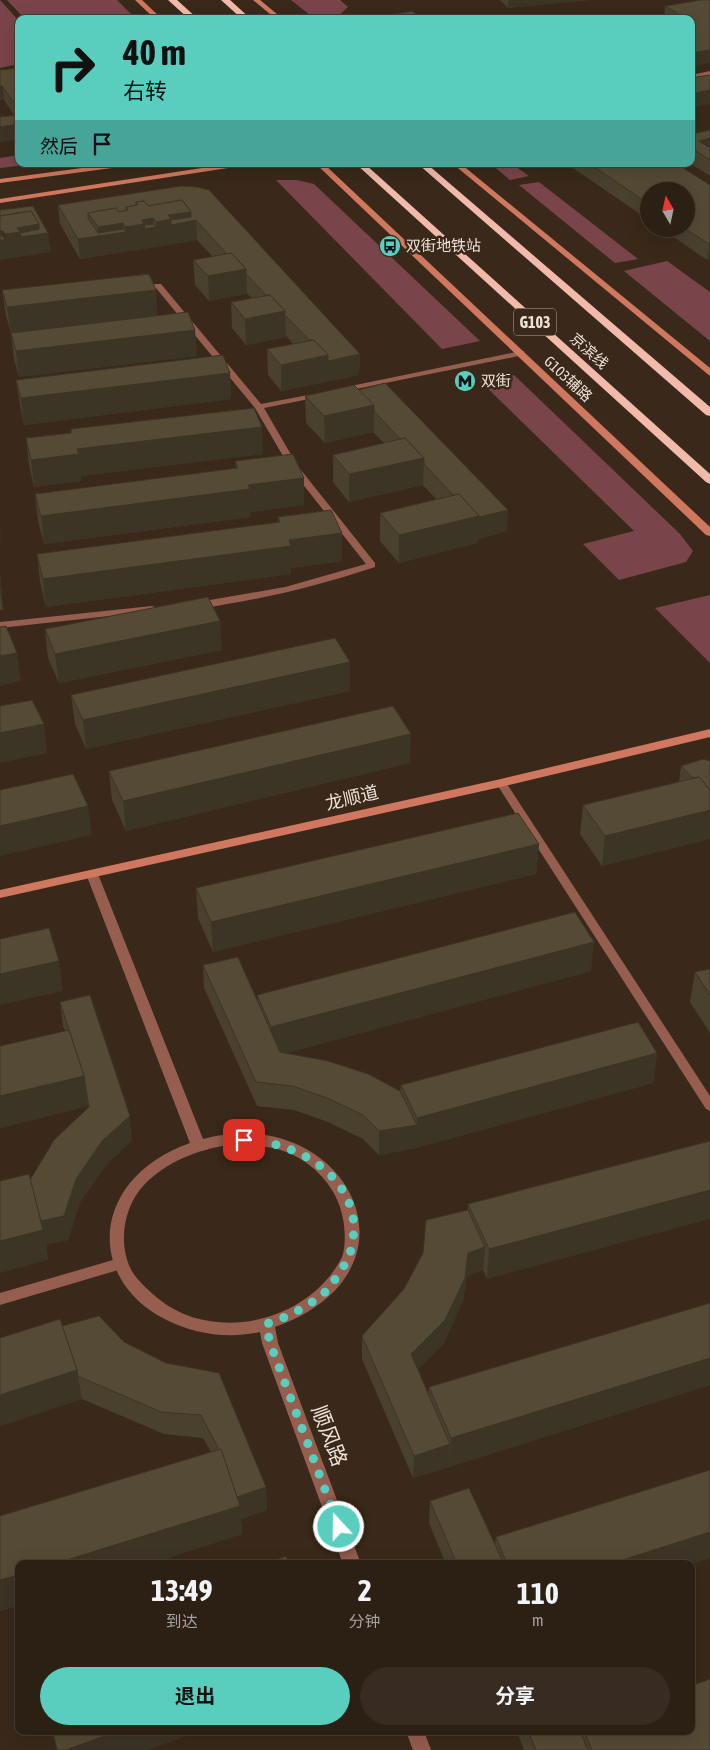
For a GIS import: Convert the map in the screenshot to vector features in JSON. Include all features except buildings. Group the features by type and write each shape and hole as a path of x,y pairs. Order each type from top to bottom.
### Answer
{"highway":[{"path":"172,0 189,15"},
{"path":"225,0 243,15"},
{"name":"京滨线","path":"363,167 710,480"},
{"name":"京滨线","path":"425,167 710,413"}],"street":[{"path":"138,0 155,15"},
{"path":"256,0 275,15"},
{"path":"0,181 105,167"},
{"path":"0,201 221,167"},
{"name":"G103辅路","path":"323,167 710,533"},
{"path":"461,167 710,373"},
{"name":"龙顺道","path":"0,894 501,783 710,732"},
{"path":"92,874 198,1145"},
{"path":"228,1139 261,1140 288,1147 323,1167 347,1197 354,1226 349,1257 324,1293 281,1320 248,1328 212,1328 184,1322 151,1304 132,1286 120,1264 116,1237 121,1210 138,1182 173,1155 198,1145 228,1139"},
{"name":"顺风路","path":"266,1324 270,1343 351,1560"},
{"path":"416,1735 422,1750"}],"lane":[{"path":"695,76 710,73"},
{"path":"129,288 158,286 259,407 293,466 372,565 314,584 236,601 187,606"},
{"path":"259,407 521,353"},
{"path":"0,625 158,609"},
{"path":"501,783 710,1106"},
{"path":"0,1299 120,1264"}],"shaded area":[{"path":"0,0 15,17 15,65 0,68"},
{"path":"7,0 117,0 132,15 21,15"},
{"path":"291,0 340,0 348,7 339,15 310,15"},
{"path":"15,156 15,166 0,168 0,158"},
{"path":"495,167 516,167 529,176 510,180"},
{"path":"276,180 297,180 314,184 480,341 442,349"},
{"path":"539,182 638,259 615,263 519,185"},
{"path":"667,261 710,292 710,341 624,271"},
{"path":"514,375 680,534 693,551 686,562 619,580 583,544 634,531 480,381"},
{"path":"710,595 710,663 655,608"}],"place":[{"name":"双街地铁站","path":"390,246"},
{"name":"双街","path":"465,381"}],"route":[{"path":"244,1140 261,1140 288,1147 323,1167 347,1197 354,1226 349,1257 324,1293 281,1320 266,1324 270,1343 339,1527"}]}
